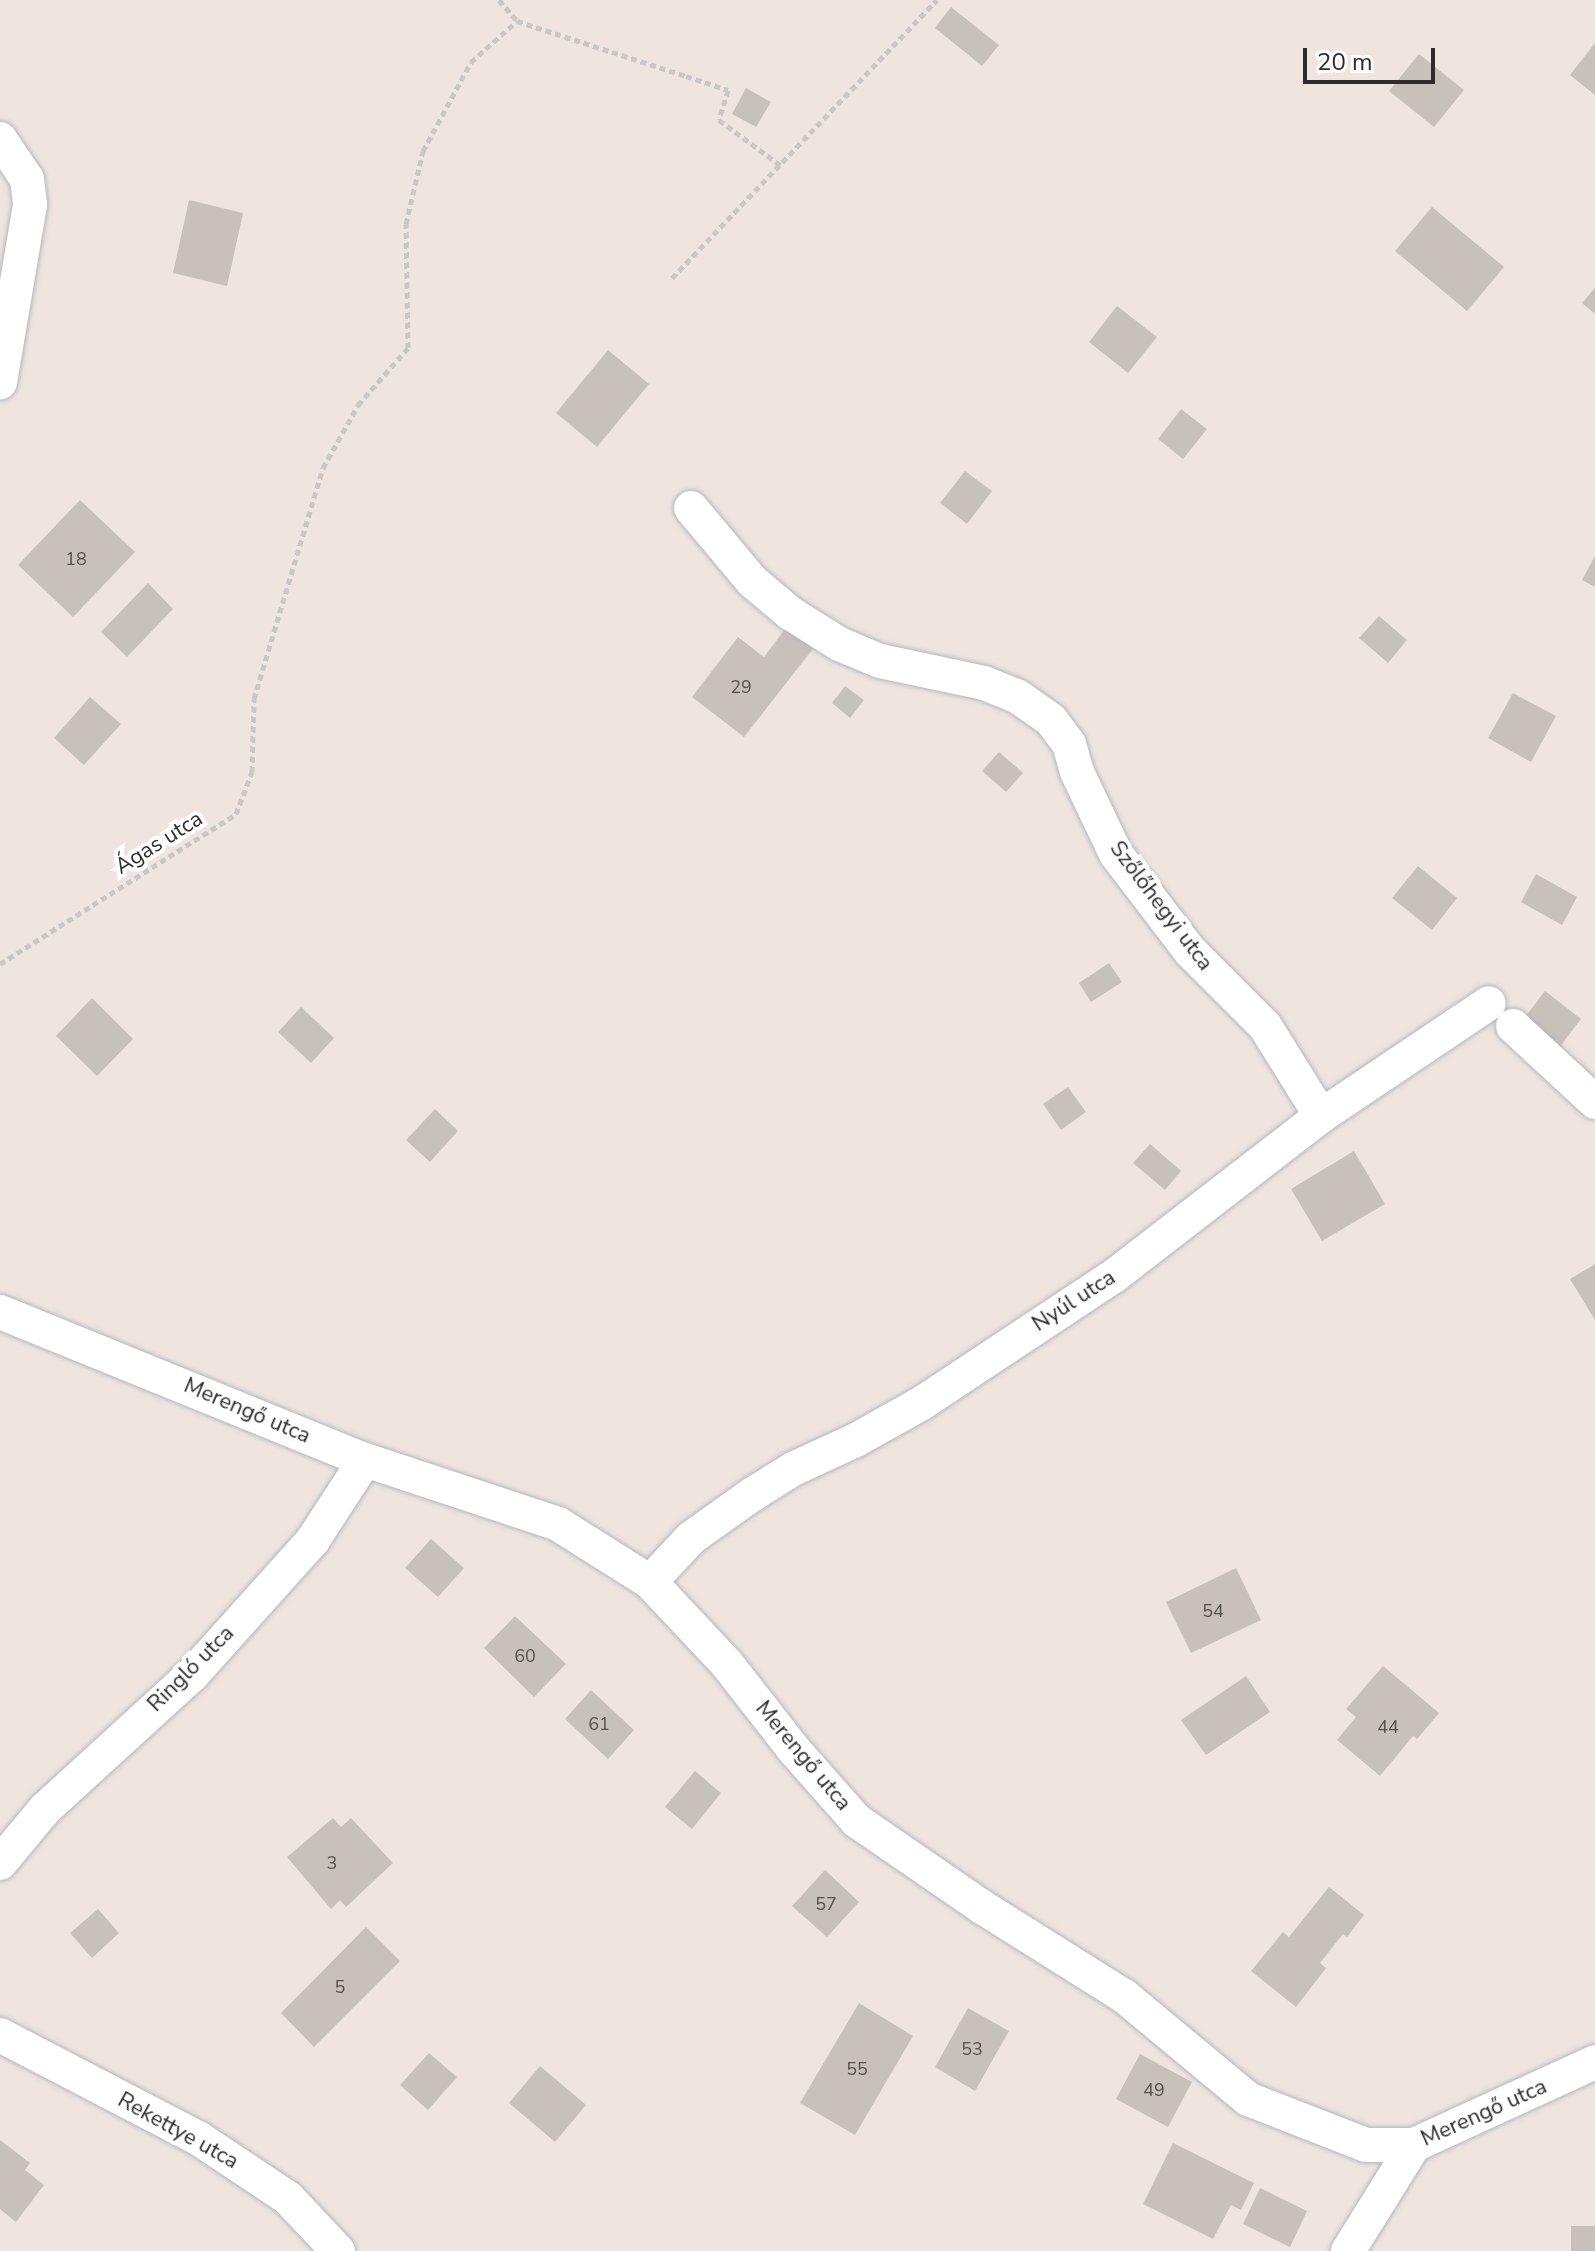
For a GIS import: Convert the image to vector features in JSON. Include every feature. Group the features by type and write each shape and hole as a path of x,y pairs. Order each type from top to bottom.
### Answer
{"street":[{"path":"0,139 27,179 30,205 0,382"},
{"name":"Szőlőhegyi utca","path":"691,508 752,581 790,613 839,644 880,661 984,683 1017,696 1051,720 1069,744 1077,772 1116,854 1190,951 1265,1026 1321,1116"},
{"name":"Nyúl utca","path":"650,1582 691,1538 753,1494 793,1469 856,1440 922,1403 1114,1276 1321,1116 1501,1015 1595,1102"},
{"name":"Merengő utca","path":"0,1312 365,1460 558,1524 650,1582 727,1664 795,1751 857,1821 982,1907 1124,1996 1248,2099 1366,2145 1414,2145 1595,2062"},
{"name":"Ringló utca","path":"0,1863 45,1809 192,1675 313,1540 365,1460"},
{"name":"Rekettye utca","path":"0,2035 198,2138 288,2198 338,2251"},
{"path":"1348,2251 1414,2145"}],"path":[{"path":"499,0 517,21 728,90 719,120 780,165"},
{"path":"672,278 937,0"},
{"name":"Ágas utca","path":"0,964 236,814 252,772 254,699 323,468 358,405 408,348 406,224 423,151 471,62 517,21"}],"building":[{"path":"951,7 999,45 982,66 935,28"},
{"path":"1595,43 1595,95 1570,75"},
{"path":"1419,54 1464,90 1434,127 1389,91"},
{"path":"746,88 771,102 756,127 732,114"},
{"path":"189,200 243,213 227,286 173,273"},
{"path":"1432,207 1504,267 1467,311 1395,251"},
{"path":"1595,288 1595,314 1582,303"},
{"path":"1117,306 1157,337 1128,373 1089,342"},
{"path":"608,350 649,384 597,447 556,413"},
{"path":"1181,409 1207,429 1183,459 1158,439"},
{"path":"965,471 992,491 967,524 940,503"},
{"path":"80,500 135,552 73,617 18,565"},
{"path":"1595,556 1595,587 1582,580"},
{"path":"148,583 173,609 127,657 101,632"},
{"path":"1379,616 1407,640 1388,663 1359,638"},
{"path":"792,620 819,641 744,737 692,697 738,637 764,657"},
{"path":"845,686 864,700 850,718 832,703"},
{"path":"1513,693 1556,716 1531,762 1488,738"},
{"path":"90,697 121,724 84,765 54,738"},
{"path":"999,752 1023,773 1006,792 982,771"},
{"path":"1418,866 1457,898 1432,930 1392,898"},
{"path":"1536,874 1577,897 1562,925 1521,902"},
{"path":"1109,963 1122,982 1091,1002 1079,983"},
{"path":"1545,991 1581,1019 1558,1049 1522,1021"},
{"path":"92,998 133,1039 97,1076 56,1036"},
{"path":"301,1007 334,1038 311,1063 278,1032"},
{"path":"1068,1087 1086,1112 1061,1130 1043,1104"},
{"path":"435,1109 458,1131 430,1162 406,1140"},
{"path":"1150,1144 1181,1171 1165,1190 1133,1163"},
{"path":"1354,1151 1385,1204 1322,1241 1291,1189"},
{"path":"1595,1264 1595,1320 1570,1279"},
{"path":"431,1539 464,1568 438,1597 405,1568"},
{"path":"1236,1568 1261,1620 1191,1653 1166,1602"},
{"path":"515,1616 566,1664 534,1697 484,1648"},
{"path":"1383,1666 1439,1713 1417,1739 1413,1736 1380,1776 1337,1740 1356,1717 1346,1709"},
{"path":"1246,1676 1270,1712 1206,1755 1181,1720"},
{"path":"591,1690 634,1730 608,1759 565,1719"},
{"path":"695,1771 721,1793 692,1829 665,1807"},
{"path":"333,1818 341,1827 351,1818 393,1863 346,1907 340,1900 331,1909 287,1857"},
{"path":"825,1870 859,1902 827,1937 792,1906"},
{"path":"1329,1887 1364,1915 1347,1937 1343,1934 1320,1963 1326,1968 1296,2007 1251,1971 1283,1932 1289,1937"},
{"path":"98,1909 119,1933 92,1958 70,1933"},
{"path":"366,1927 400,1961 314,2047 281,2013"},
{"path":"859,2003 913,2036 855,2135 800,2103"},
{"path":"968,2008 1009,2031 975,2091 935,2067"},
{"path":"429,2053 457,2077 428,2110 400,2085"},
{"path":"1140,2054 1192,2082 1168,2127 1116,2099"},
{"path":"540,2066 586,2105 555,2142 509,2103"},
{"path":"0,2140 30,2163 25,2170 44,2185 16,2222 0,2209"},
{"path":"1173,2143 1254,2183 1241,2210 1231,2205 1213,2239 1143,2204"},
{"path":"1260,2188 1307,2211 1290,2247 1243,2224"},
{"path":"1571,2226 1595,2226 1595,2251 1571,2251"}]}
